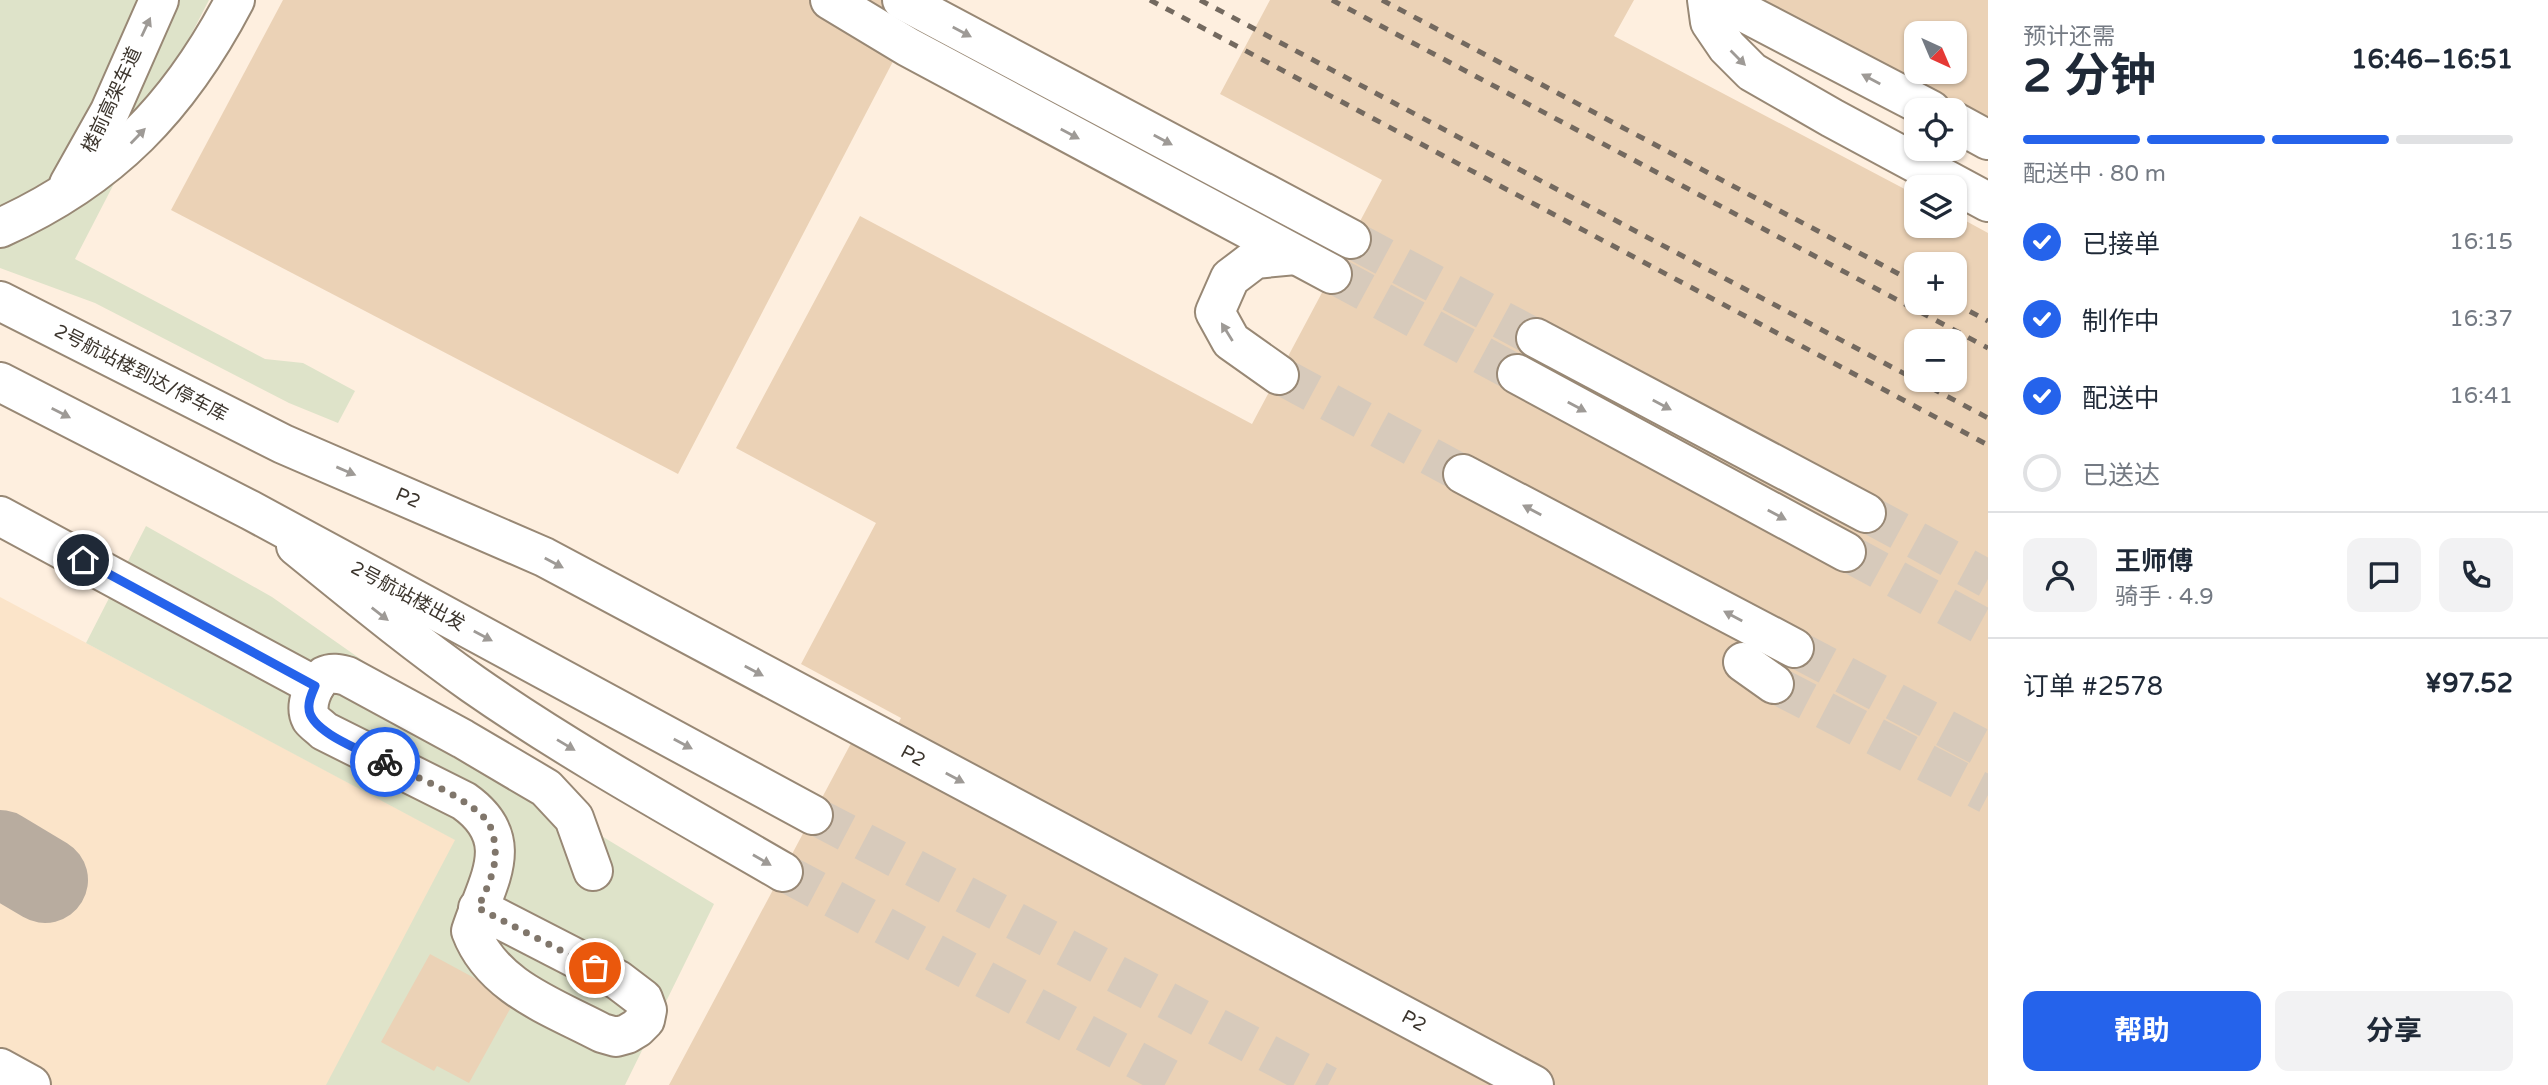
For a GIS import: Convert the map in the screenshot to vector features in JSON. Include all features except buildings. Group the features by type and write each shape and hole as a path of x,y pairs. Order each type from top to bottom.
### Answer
{"main road":[{"name":"楼前高架车道","path":"60,197 110,111 159,0"},
{"name":"楼前高架车道","path":"0,228 60,197 109,163 164,109 198,64 235,0"},
{"path":"830,0 908,47 1332,274"},
{"path":"902,0 1351,239"},
{"path":"1707,0 1710,22 1727,47 1752,72 1988,202"},
{"path":"1720,0 1908,98"},
{"path":"1967,129 1988,140"},
{"path":"1279,375 1231,341 1215,312 1230,278 1255,259 1295,255"},
{"name":"2号航站楼到达/停车库","path":"0,301 283,444"},
{"path":"1536,338 1866,513"},
{"path":"1517,374 1846,552"},
{"name":"2号航站楼出发","path":"0,382 250,510 813,815"},
{"name":"P2","path":"283,444 544,557 1534,1085"},
{"path":"1464,474 1794,648"},
{"path":"250,510 474,685 560,742 783,872"},
{"path":"0,516 315,686"},
{"path":"1742,662 1774,684"},
{"path":"478,908 495,858 490,825 479,811 464,801 324,731 312,720 308,710 315,686 324,677 335,673 347,676 537,783 574,818 593,871"},
{"path":"0,1068 31,1085"}],"shaded area":[{"path":"0,597 456,840 607,1085 0,1085"}],"green space":[{"path":"0,0 209,0 75,259 265,359 303,363 355,391 338,423 289,403 95,303 0,268"},
{"path":"146,526 272,597 379,672 585,826 714,904 625,1085 326,1085 455,840 86,643"}],"taxiway":[{"path":"0,853 45,880"}],"tunnel":[{"path":"1351,239 1536,338"},
{"path":"1332,274 1517,374"},
{"path":"1279,375 1463,474"},
{"path":"1866,513 1988,579"},
{"path":"1846,552 1988,629"},
{"path":"1794,648 1988,751"},
{"path":"1774,684 1988,795"},
{"path":"813,815 1328,1085"},
{"path":"783,872 1183,1085"}],"railway":[{"path":"1150,0 1988,445"},
{"path":"1200,0 1988,418"},
{"path":"1332,0 1988,348"},
{"path":"1382,0 1904,277"},
{"path":"1967,310 1988,321"}],"way so far":[{"path":"385,762 464,801 479,811 490,825 495,858 478,908 595,968"}],"route":[{"path":"83,560 315,686 308,710 312,720 324,731 385,762"}]}
